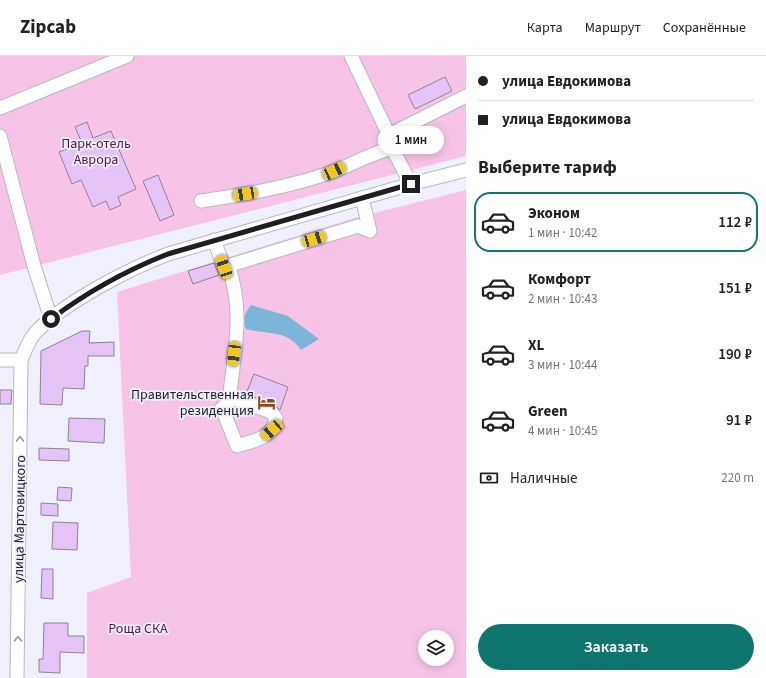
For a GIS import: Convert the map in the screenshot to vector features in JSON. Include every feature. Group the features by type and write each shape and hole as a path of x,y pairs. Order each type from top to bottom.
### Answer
{"street":[{"path":"0,108 127,56"},
{"path":"351,56 390,135 392,148 411,184"},
{"path":"390,135 466,96"},
{"path":"0,136 34,266 51,319"},
{"path":"202,201 259,192 305,180 334,171 373,153 392,148"},
{"path":"0,360 21,360 35,333 51,319 70,305 145,263 168,254 214,240 411,184 466,170"},
{"path":"214,240 224,267 358,226 370,231 362,198"},
{"path":"228,265 235,286 238,307 230,397"},
{"name":"улица Мартовицкого","path":"17,678 21,360"}],"green space":[{"name":"Парк-отель Аврора","path":"0,56 466,56 466,156 0,275"},
{"name":"Роща СКА","path":"466,190 466,678 87,678 87,593 131,577 117,292 358,217"}],"water":[{"path":"251,305 288,316 319,339 301,350 295,343 283,336 246,329 244,322 245,316"}],"building":[{"path":"445,77 452,91 415,109 408,95"},
{"path":"87,122 93,138 111,131 136,189 118,197 121,205 110,210 106,201 93,207 81,180 72,184 59,152 82,143 75,127"},
{"path":"158,175 174,215 160,221 143,181"},
{"path":"214,263 219,275 193,284 188,271"},
{"path":"82,331 90,331 89,343 114,342 114,356 88,356 88,366 85,366 84,389 63,388 62,405 40,404 41,351"},
{"path":"254,374 288,387 280,410 274,404 246,394"},
{"path":"0,390 12,390 11,404 0,404"},
{"path":"69,418 105,419 104,443 68,441"},
{"path":"39,448 69,449 69,461 39,460"},
{"path":"58,487 72,488 71,501 57,500"},
{"path":"41,503 58,504 58,516 41,515"},
{"path":"53,522 78,523 77,550 52,549"},
{"path":"42,569 53,569 53,599 41,598"},
{"path":"44,623 68,623 68,636 84,636 84,653 60,652 60,673 39,672 39,659 43,659"}],"place":[{"name":"Правительственная резиденция","path":"267,402"}],"route":[{"path":"51,319 70,305 145,263 168,254 411,184"}]}
